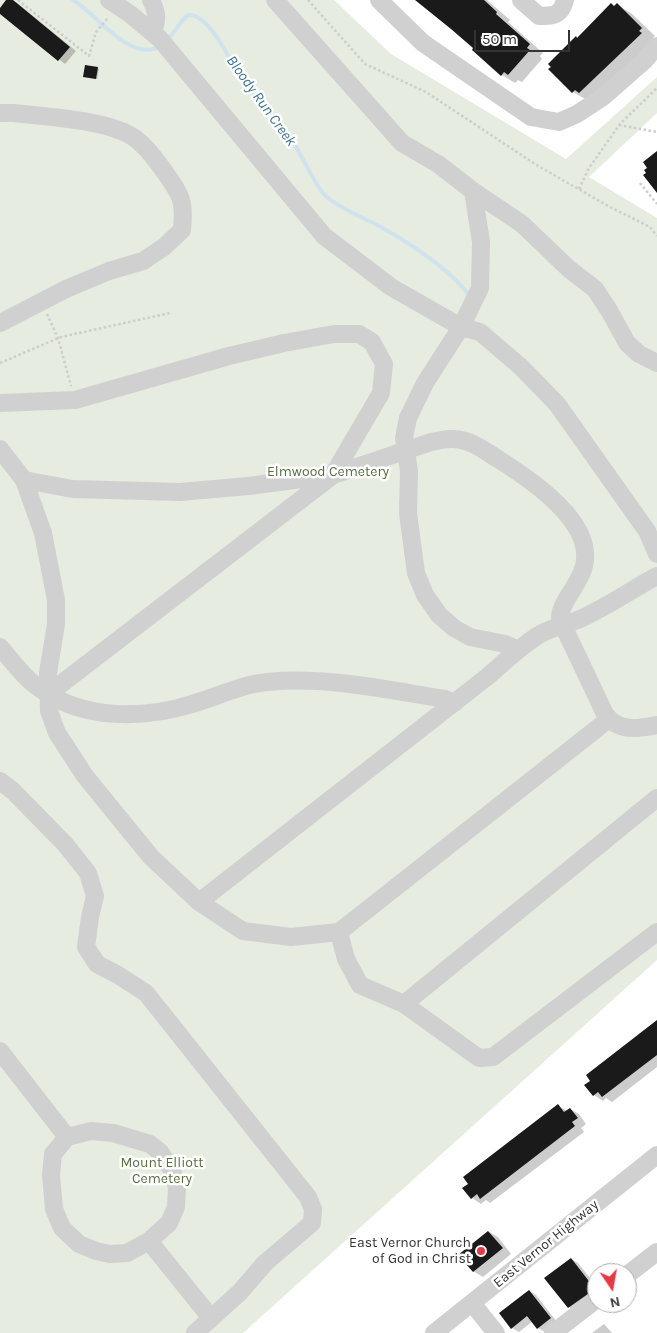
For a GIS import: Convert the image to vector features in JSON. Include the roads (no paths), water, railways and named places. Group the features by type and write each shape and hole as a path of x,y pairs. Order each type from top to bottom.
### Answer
{"street":[{"path":"109,0 160,39 324,236 391,287 461,327 480,332 521,367 557,404 647,530 656,546"},
{"path":"151,0 157,14 156,22 160,39"},
{"path":"275,0 402,143 438,164 473,191 522,224 569,269 595,289 627,344 639,354 657,364"},
{"path":"379,0 423,43 531,117 559,122 577,114 603,97 644,61 657,46"},
{"path":"521,0 538,16 549,16 558,14 563,8 565,0"},
{"path":"0,113 104,125 122,130 149,150 178,191 184,210 182,230 164,247 143,261 108,271 66,289 0,323"},
{"path":"473,191 481,242 480,288 461,327 416,400 406,425 404,450 409,470 408,512 416,573 425,595 433,607 445,622 462,633 480,640 510,646 517,651"},
{"path":"0,403 75,400 229,356 334,334 359,334 372,342 384,364 381,392 333,475 48,694"},
{"path":"24,480 73,489 180,492 248,486 333,475 383,460 404,450 446,439 466,441 521,474 567,515 580,535 586,552 581,577 561,610 560,619 609,719 619,727 636,729 657,725"},
{"path":"0,449 24,480 43,533 56,600 56,624 48,673 49,711 54,726 85,776 151,857 199,902 243,931 291,938 339,932 609,719"},
{"path":"199,902 538,636 550,629 593,612 657,576"},
{"path":"0,647 30,681 48,694 84,709 110,714 154,712 189,705 246,686 275,681 322,682 367,686 445,699 454,703"},
{"path":"0,781 65,844 88,873 95,896 86,947 97,964 146,993 308,1197 313,1209 312,1222 265,1264 240,1292 195,1333"},
{"path":"404,1004 657,798"},
{"path":"339,932 346,959 360,985 404,1004 479,1058 493,1057 657,932"},
{"path":"0,1051 67,1137"},
{"path":"91,1131 114,1133 150,1144 160,1152 172,1170 177,1188 176,1206 169,1223 149,1241 127,1253 110,1254 79,1244 62,1228 54,1209 51,1175 53,1154 67,1137 91,1131"},
{"name":"East Vernor Highway","path":"434,1333 657,1155"},
{"path":"149,1241 212,1318"},
{"path":"637,1267 657,1252"},
{"path":"472,1303 496,1333"},
{"path":"553,1333 587,1307"}],"waterway":[{"name":"Bloody Run Creek","path":"73,0 126,43 137,48 149,50 161,46"},
{"name":"Bloody Run Creek","path":"168,39 188,16 198,17 221,43 243,82 287,132 322,192 341,207 381,227 417,249 441,267 470,296"}],"place":[{"name":"East Vernor Church of God in Christ","path":"481,1251"}],"park label":[{"name":"Elmwood Cemetery","path":"328,472"},
{"name":"Mount Elliott Cemetery","path":"162,1172"}]}
